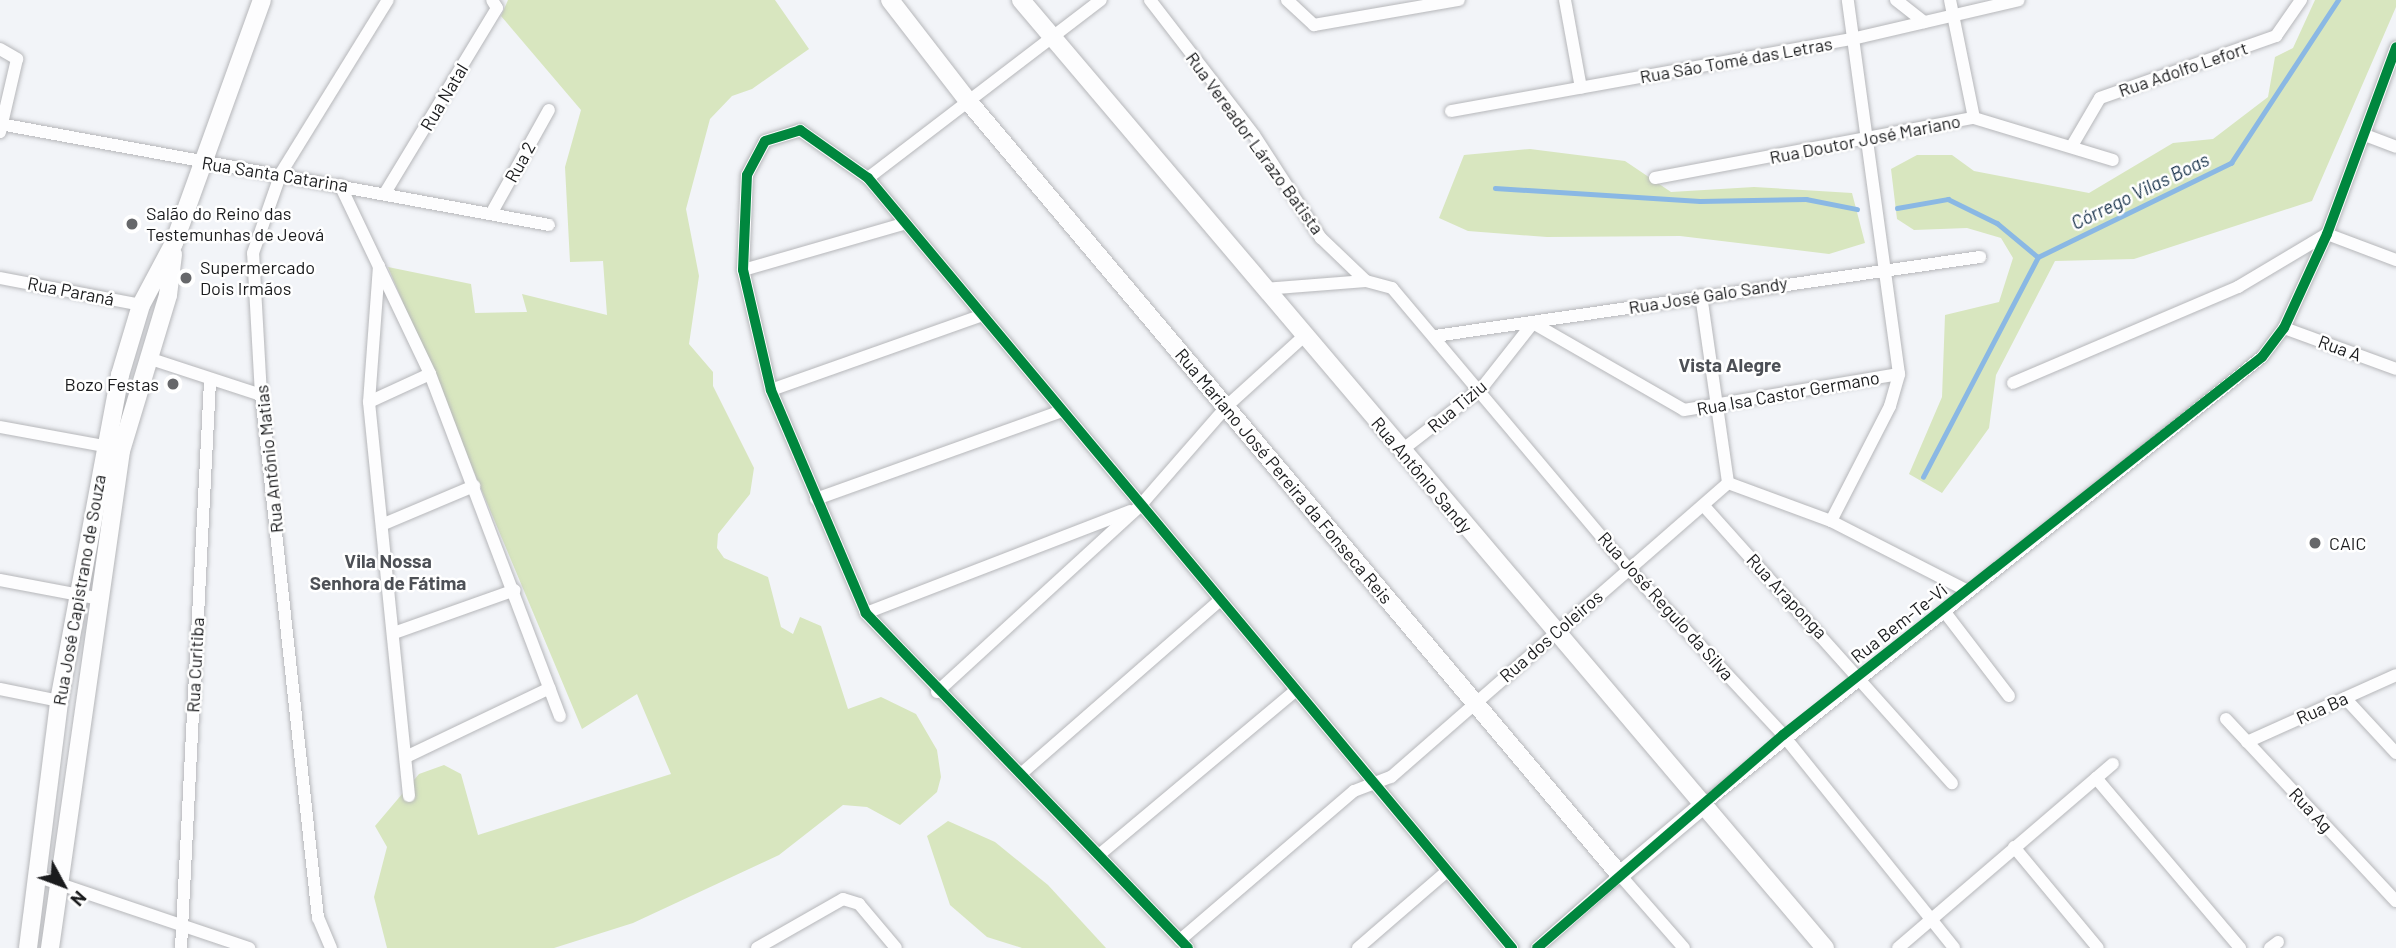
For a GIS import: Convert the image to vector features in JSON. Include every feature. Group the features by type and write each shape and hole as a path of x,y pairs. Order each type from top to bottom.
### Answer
{"street":[{"name":"Rua José Capistrano de Souza","path":"50,948 67,813 86,597 104,446 141,305 174,243 262,0"},
{"name":"Rua Antônio Matias","path":"331,948 318,918 261,395 253,253 281,173 388,0"},
{"name":"Rua Natal","path":"385,193 497,8 492,0"},
{"name":"Rua Mariano José Pereira da Fonseca Reis","path":"890,0 968,101 1474,704 1684,948"},
{"name":"Rua Antônio Sandy","path":"1021,0 1303,337 1825,948"},
{"path":"868,178 1101,0"},
{"name":"Rua Vereador Lárazo Batista","path":"1150,0 1254,135 1321,238 1366,281"},
{"path":"1287,0 1307,23 1459,0"},
{"path":"1565,0 1581,88"},
{"path":"1831,521 1890,406 1899,374 1848,0"},
{"path":"1896,0 1924,22"},
{"path":"1950,0 1951,16 1974,118"},
{"name":"Rua São Tomé das Letras","path":"1451,111 1852,39 2019,0"},
{"name":"Rua Adolfo Lefort","path":"2073,144 2100,98 2276,36 2301,0"},
{"path":"2284,328 2327,234 2396,47"},
{"path":"1,127 17,59 5,50"},
{"name":"Rua 2","path":"491,214 549,110"},
{"name":"Rua Doutor José Mariano","path":"1655,178 1974,118 2073,144 2113,160"},
{"name":"Rua Santa Catarina","path":"1,127 281,173 550,225"},
{"path":"1184,944 1022,773 937,692 866,613 771,390 743,270 747,175 765,141 800,130 868,178 903,224 1062,411 1293,693 1512,948"},
{"path":"2365,135 2396,147"},
{"path":"340,185 430,374 515,590 560,716"},
{"path":"743,270 903,224"},
{"path":"2327,234 2396,260"},
{"path":"2013,383 2238,287 2327,234"},
{"name":"Rua José Capistrano de Souza","path":"28,948 59,701 121,451 168,295 174,243"},
{"name":"Rua José Galo Sandy","path":"1435,336 1701,295 1980,257"},
{"path":"379,266 369,402 408,756 409,796"},
{"name":"Rua Paraná","path":"0,278 141,305"},
{"path":"1264,289 1366,281"},
{"name":"Rua José Regulo da Silva","path":"1366,281 1392,288 1435,336 1629,569 1783,735 1954,948"},
{"path":"1701,295 1728,483 1831,521 1968,591"},
{"path":"771,390 980,316"},
{"name":"Rua Isa Castor Germano","path":"1533,323 1684,410 1899,374"},
{"name":"Rua Tiziu","path":"1402,450 1481,389 1533,323"},
{"name":"Rua A","path":"2284,328 2396,369"},
{"name":"Rua Bem-Te-Vi","path":"1537,948 1783,735 2243,374 2284,328"},
{"path":"937,692 1139,507 1227,407 1303,337"},
{"path":"148,358 210,382 261,395"},
{"path":"369,402 430,374"},
{"name":"Rua Curitiba","path":"181,948 210,382"},
{"path":"816,499 1062,411"},
{"path":"0,428 104,446"},
{"name":"Rua dos Coleiros","path":"1184,944 1354,791 1391,777 1554,631 1728,483"},
{"path":"384,524 474,486"},
{"name":"Rua Araponga","path":"1704,506 1861,675 1952,783"},
{"path":"866,613 1139,507"},
{"path":"0,580 86,597"},
{"path":"394,633 515,590"},
{"path":"1022,773 1218,602"},
{"path":"1944,611 2009,696"},
{"name":"Rua Ba","path":"2247,741 2396,675"},
{"path":"0,688 59,701"},
{"path":"408,756 550,688"},
{"path":"1099,855 1293,693"},
{"path":"2345,698 2396,753"},
{"name":"Rua Ag","path":"2226,719 2396,901"},
{"path":"1898,948 2113,764"},
{"path":"2096,778 2240,948"},
{"path":"47,810 67,813"},
{"path":"2014,848 2098,948"},
{"path":"1358,948 1446,872"},
{"path":"39,877 59,880 249,948"},
{"path":"757,948 843,899 859,904 897,948"}],"green space":[{"path":"508,0 775,0 809,49 752,89 732,96 710,119 686,209 699,276 689,344 713,372 713,386 754,468 750,494 718,534 717,548 724,558 768,577 781,627 793,634 800,617 821,626 848,709 881,697 916,714 937,750 941,777 937,792 900,825 867,807 843,805 779,855 633,923 554,948 387,948 374,897 387,847 375,826 419,774 444,765 461,774 478,835 671,774 637,694 582,729 388,267 471,284 475,313 527,312 522,294 607,315 603,261 570,262 565,167 581,110 501,16"},
{"path":"2315,0 2396,0 2396,7 2312,201 2134,259 2055,261 1996,375 1989,428 1942,493 1909,474 1942,397 1945,315 1999,302 2013,258 2001,238 1967,228 1914,230 1897,219 1891,169 1917,155 1952,155 1974,171 2089,193 2173,143 2213,139 2268,97 2275,57 2293,48"},
{"path":"1530,149 1625,161 1671,192 1754,187 1852,193 1865,243 1829,254 1680,236 1547,237 1468,231 1439,218 1464,155"},
{"path":"948,821 995,842 1048,885 1106,948 1022,948 987,937 950,905 927,836"}],"waterway":[{"name":"Córrego Vilas Boas","path":"2038,257 2231,163 2338,0"},
{"path":"1495,188 1700,201 1806,199 1857,209"},
{"path":"1897,208 1948,199 1997,223 2038,257"},
{"path":"1923,477 2038,257"}],"cycle path":[{"path":"1537,948 1783,735 2262,357 2284,328 2327,234 2396,47"},
{"path":"1188,948 866,613 771,390 743,270 747,175 765,141 800,130 868,178 1512,948"}],"place":[{"name":"Salão do Reino das Testemunhas de Jeová","path":"132,224"},
{"name":"Supermercado Dois Irmãos","path":"186,278"},
{"name":"Bozo Festas","path":"173,384"},
{"name":"CAIC","path":"2315,543"}],"district":[{"name":"Vista Alegre","path":"1730,365"},
{"name":"Vila Nossa Senhora de Fátima","path":"388,572"}]}
